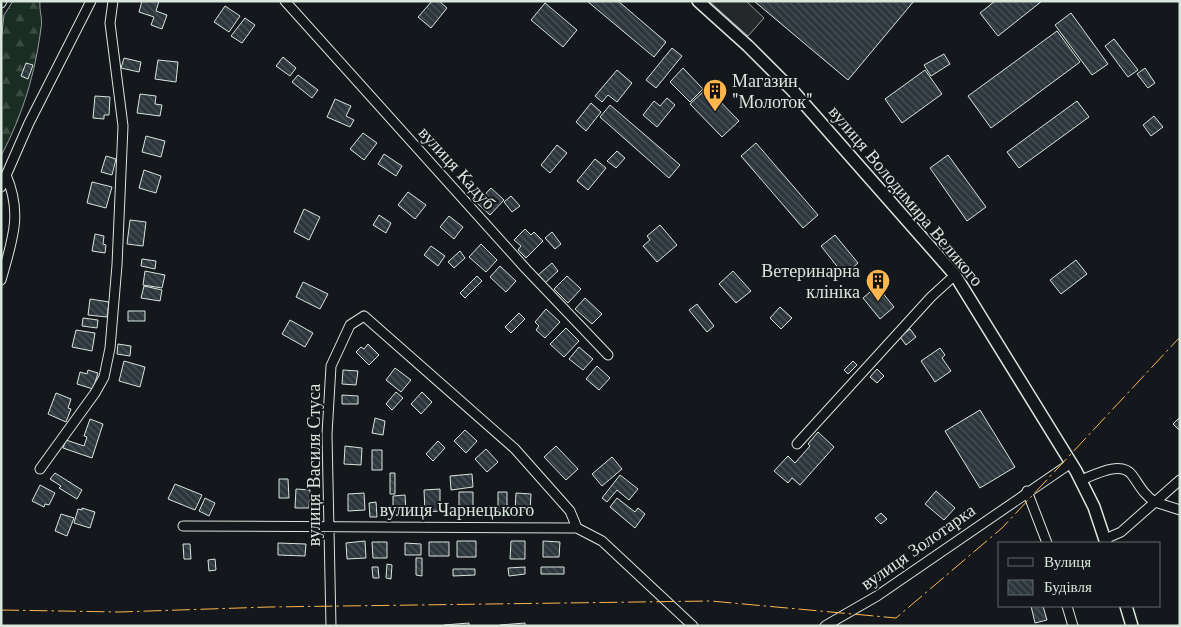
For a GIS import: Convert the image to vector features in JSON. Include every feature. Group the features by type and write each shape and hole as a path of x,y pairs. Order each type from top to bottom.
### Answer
{"main road":[{"name":"вулиця Володимира Великого","path":"698,1 748,46 793,91 955,276 1081,480 1106,541"},
{"path":"1126,607 1132,626"}],"street":[{"path":"1,188 91,1"},
{"path":"40,469 95,393 104,377 110,348 118,255 123,126 110,23 113,1"},
{"name":"вулиця Кадуб","path":"285,1 526,269 608,354"},
{"path":"1,280 16,226 13,192 6,175"},
{"path":"797,444 931,297 955,276"},
{"name":"вулиця Василя Стуса","path":"331,626 327,434 331,366 350,325 364,316 515,449 570,511 577,528"},
{"name":"вулиця Золотарка","path":"826,626 877,596 1027,491 1071,463"},
{"path":"1081,480 1110,469 1126,470 1132,475 1145,495 1155,502 1180,510"},
{"path":"1106,541 1121,532 1180,480"},
{"path":"1027,491 1047,542"},
{"name":"вулиця Чарнецького","path":"183,526 577,528 590,533 607,545 693,626"},
{"path":"1067,607 1073,626"}],"green space":[{"path":"13,1 40,1 41,25 32,78 16,125 1,156 1,42 4,15"}],"shaded area":[{"path":"709,1 746,1 764,18 748,36"}],"building":[{"path":"142,1 159,1 156,11 167,15 162,29 151,25 154,17 139,12"},
{"path":"432,1 439,1 447,8 431,28 418,17"},
{"path":"587,1 618,1 666,42 654,57"},
{"path":"754,1 914,1 848,80"},
{"path":"995,1 1042,1 998,36 980,13"},
{"path":"545,3 577,30 563,47 531,20"},
{"path":"225,6 240,16 229,32 214,22"},
{"path":"1071,13 1108,64 1092,75 1055,25"},
{"path":"245,18 255,25 242,43 231,36"},
{"path":"1057,31 1080,62 991,128 968,96"},
{"path":"1114,39 1138,70 1128,77 1105,46"},
{"path":"672,48 682,56 656,88 646,80"},
{"path":"944,54 950,64 931,76 924,65"},
{"path":"283,57 296,68 290,76 276,66"},
{"path":"124,58 141,62 139,72 121,68"},
{"path":"158,60 178,62 176,82 155,79"},
{"path":"26,63 33,65 28,79 21,76"},
{"path":"683,68 703,89 690,102 670,82"},
{"path":"1145,68 1155,83 1148,88 1137,74"},
{"path":"617,70 632,83 617,102 608,95 602,102 595,96"},
{"path":"925,70 942,94 902,123 885,99"},
{"path":"298,75 318,90 312,98 292,82"},
{"name":"Магазин \"Молоток\"","path":"707,88 739,121 722,137 690,104"},
{"path":"140,94 156,96 155,104 162,105 160,116 137,113"},
{"path":"95,96 110,97 109,115 104,115 104,119 93,118"},
{"path":"667,98 675,105 657,127 643,115 654,101 660,106"},
{"path":"335,99 351,106 346,116 354,120 350,127 327,117"},
{"path":"1077,101 1089,117 1019,168 1007,152"},
{"path":"591,103 601,112 586,131 576,122"},
{"path":"610,105 680,165 669,178 600,117"},
{"path":"1154,116 1163,127 1151,136 1143,125"},
{"path":"363,133 377,143 364,160 350,149"},
{"path":"146,136 165,141 161,157 142,152"},
{"path":"756,143 818,215 803,228 741,156"},
{"path":"557,145 567,153 550,173 541,165"},
{"path":"617,151 625,158 616,168 607,161"},
{"path":"384,154 402,166 396,176 378,164"},
{"path":"948,155 986,207 967,221 930,168"},
{"path":"106,156 116,159 112,175 101,172"},
{"path":"595,159 606,168 588,190 577,181"},
{"path":"144,170 161,176 156,193 139,188"},
{"path":"92,182 112,187 106,208 87,203"},
{"path":"491,188 504,200 490,215 477,203"},
{"path":"408,192 426,205 415,219 398,205"},
{"path":"511,196 520,206 512,212 504,202"},
{"path":"304,209 320,217 309,240 294,232"},
{"path":"379,215 391,223 386,233 373,225"},
{"path":"449,216 463,227 454,239 440,227"},
{"path":"130,220 146,222 143,246 127,244"},
{"path":"660,225 677,245 657,262 643,246 650,240 647,236"},
{"path":"525,229 531,235 534,232 543,241 526,258 518,250 521,246 514,240"},
{"path":"552,232 561,244 555,249 545,238"},
{"path":"95,234 104,236 105,253 92,251"},
{"path":"835,235 858,263 844,275 821,246"},
{"path":"481,244 497,260 486,272 469,257"},
{"path":"431,246 445,256 438,266 424,255"},
{"path":"460,251 465,258 454,268 448,262"},
{"path":"142,259 156,261 155,269 141,266"},
{"path":"1076,260 1087,274 1061,294 1050,280"},
{"path":"552,263 558,271 545,283 538,275"},
{"path":"500,266 516,281 506,292 490,277"},
{"path":"145,271 165,275 162,288 143,285"},
{"path":"733,271 751,291 736,303 719,284"},
{"path":"477,276 482,281 465,298 460,293"},
{"path":"567,276 581,289 568,303 554,289"},
{"path":"303,282 328,294 320,309 296,297"},
{"path":"144,286 162,290 160,301 141,298"},
{"name":"Ветеринарна клініка","path":"877,286 894,307 880,319 863,298"},
{"path":"585,298 602,314 592,324 575,309"},
{"path":"90,299 109,302 107,317 88,315"},
{"path":"697,304 714,326 707,332 689,310"},
{"path":"780,307 792,318 781,329 770,318"},
{"path":"546,309 560,322 545,338 536,330 539,326 535,322"},
{"path":"128,311 145,311 145,321 128,321"},
{"path":"519,313 525,319 511,333 505,327"},
{"path":"83,318 98,320 97,328 82,326"},
{"path":"290,320 313,333 305,347 282,334"},
{"path":"566,328 579,341 564,357 550,344"},
{"path":"910,329 916,337 906,345 900,337"},
{"path":"76,330 95,333 92,351 72,347"},
{"path":"118,344 131,346 130,356 117,354"},
{"path":"368,344 379,355 369,365 356,352 361,347 364,349"},
{"path":"579,347 593,359 583,370 569,359"},
{"path":"940,348 945,355 942,358 951,371 935,382 921,361"},
{"path":"124,361 145,367 140,387 119,381"},
{"path":"853,361 857,365 848,374 844,370"},
{"path":"597,366 610,378 599,390 586,379"},
{"path":"395,368 411,380 401,392 386,380"},
{"path":"877,369 884,376 877,383 870,377"},
{"path":"88,370 98,373 93,389 77,384 80,372 87,374"},
{"path":"343,370 358,371 356,385 342,384"},
{"path":"396,392 403,398 392,410 386,404"},
{"path":"422,392 432,402 421,414 411,404"},
{"path":"56,393 71,399 68,408 71,409 66,422 48,414"},
{"path":"342,395 358,396 358,404 342,404"},
{"path":"980,410 1015,467 980,488 945,431"},
{"path":"1180,417 1180,431 1173,424"},
{"path":"375,418 385,421 383,435 372,433"},
{"path":"90,419 103,424 92,458 63,448 66,440 84,446 87,437 84,436"},
{"path":"465,430 477,441 466,453 454,441"},
{"path":"818,432 834,447 800,485 792,478 788,483 774,471 788,456 795,463 810,446 808,444"},
{"path":"438,441 445,448 433,461 426,454"},
{"path":"345,446 362,448 361,465 344,464"},
{"path":"556,446 578,469 566,480 544,457"},
{"path":"486,449 498,462 487,472 475,459"},
{"path":"372,450 382,450 382,470 372,470"},
{"path":"612,457 622,469 602,486 592,474"},
{"path":"55,473 82,490 77,499 59,488 61,486 50,479"},
{"path":"390,473 395,473 395,494 390,494"},
{"path":"472,474 473,487 451,490 450,476"},
{"path":"620,475 638,489 629,500 617,490 607,502 602,498"},
{"path":"279,479 288,479 289,498 279,498"},
{"path":"175,484 202,495 195,510 168,499"},
{"path":"40,485 55,493 49,505 45,504 44,507 32,501"},
{"path":"296,489 310,490 309,508 295,508"},
{"path":"440,489 440,511 425,512 424,490"},
{"path":"936,491 955,508 944,520 925,504"},
{"path":"459,492 473,492 473,512 459,511"},
{"path":"498,492 507,492 507,512 498,512"},
{"path":"364,493 365,510 348,511 348,494"},
{"path":"516,493 531,494 530,512 515,511"},
{"path":"405,495 406,511 393,511 393,496"},
{"path":"205,498 215,503 209,516 199,511"},
{"path":"617,498 635,512 638,508 645,514 635,528 610,507"},
{"path":"376,502 377,517 370,517 369,503"},
{"path":"82,508 95,512 90,528 74,523 78,509 82,510"},
{"path":"881,513 887,519 881,524 875,518"},
{"path":"61,514 74,518 67,536 55,531"},
{"path":"365,541 366,558 347,559 346,543"},
{"path":"457,541 476,541 476,557 457,557"},
{"path":"511,541 525,541 525,559 510,559"},
{"path":"543,541 560,542 559,557 543,557"},
{"path":"372,542 387,542 387,558 373,558"},
{"path":"429,542 449,542 449,556 429,556"},
{"path":"278,543 306,544 305,556 278,555"},
{"path":"405,543 421,544 421,555 405,555"},
{"path":"183,544 190,544 191,559 184,559"},
{"path":"416,558 422,558 422,576 416,575"},
{"path":"215,559 216,570 209,571 208,560"},
{"path":"387,564 392,565 391,579 386,578"},
{"path":"372,567 378,567 379,578 373,578"},
{"path":"525,567 525,574 509,576 508,568"},
{"path":"541,567 564,567 564,574 541,574"},
{"path":"453,569 475,569 475,575 453,576"},
{"path":"1031,607 1043,607 1047,620 1035,623"},
{"path":"469,623 469,626 444,626 444,625"},
{"path":"525,623 525,626 500,626 500,625"}],"power":[{"path":"1,610 119,612 269,607 711,601 896,618 1002,528 1180,337"}],"place":[{"name":"Магазин \"Молоток\"","path":"715,112"},
{"name":"Ветеринарна клініка","path":"878,302"}]}
